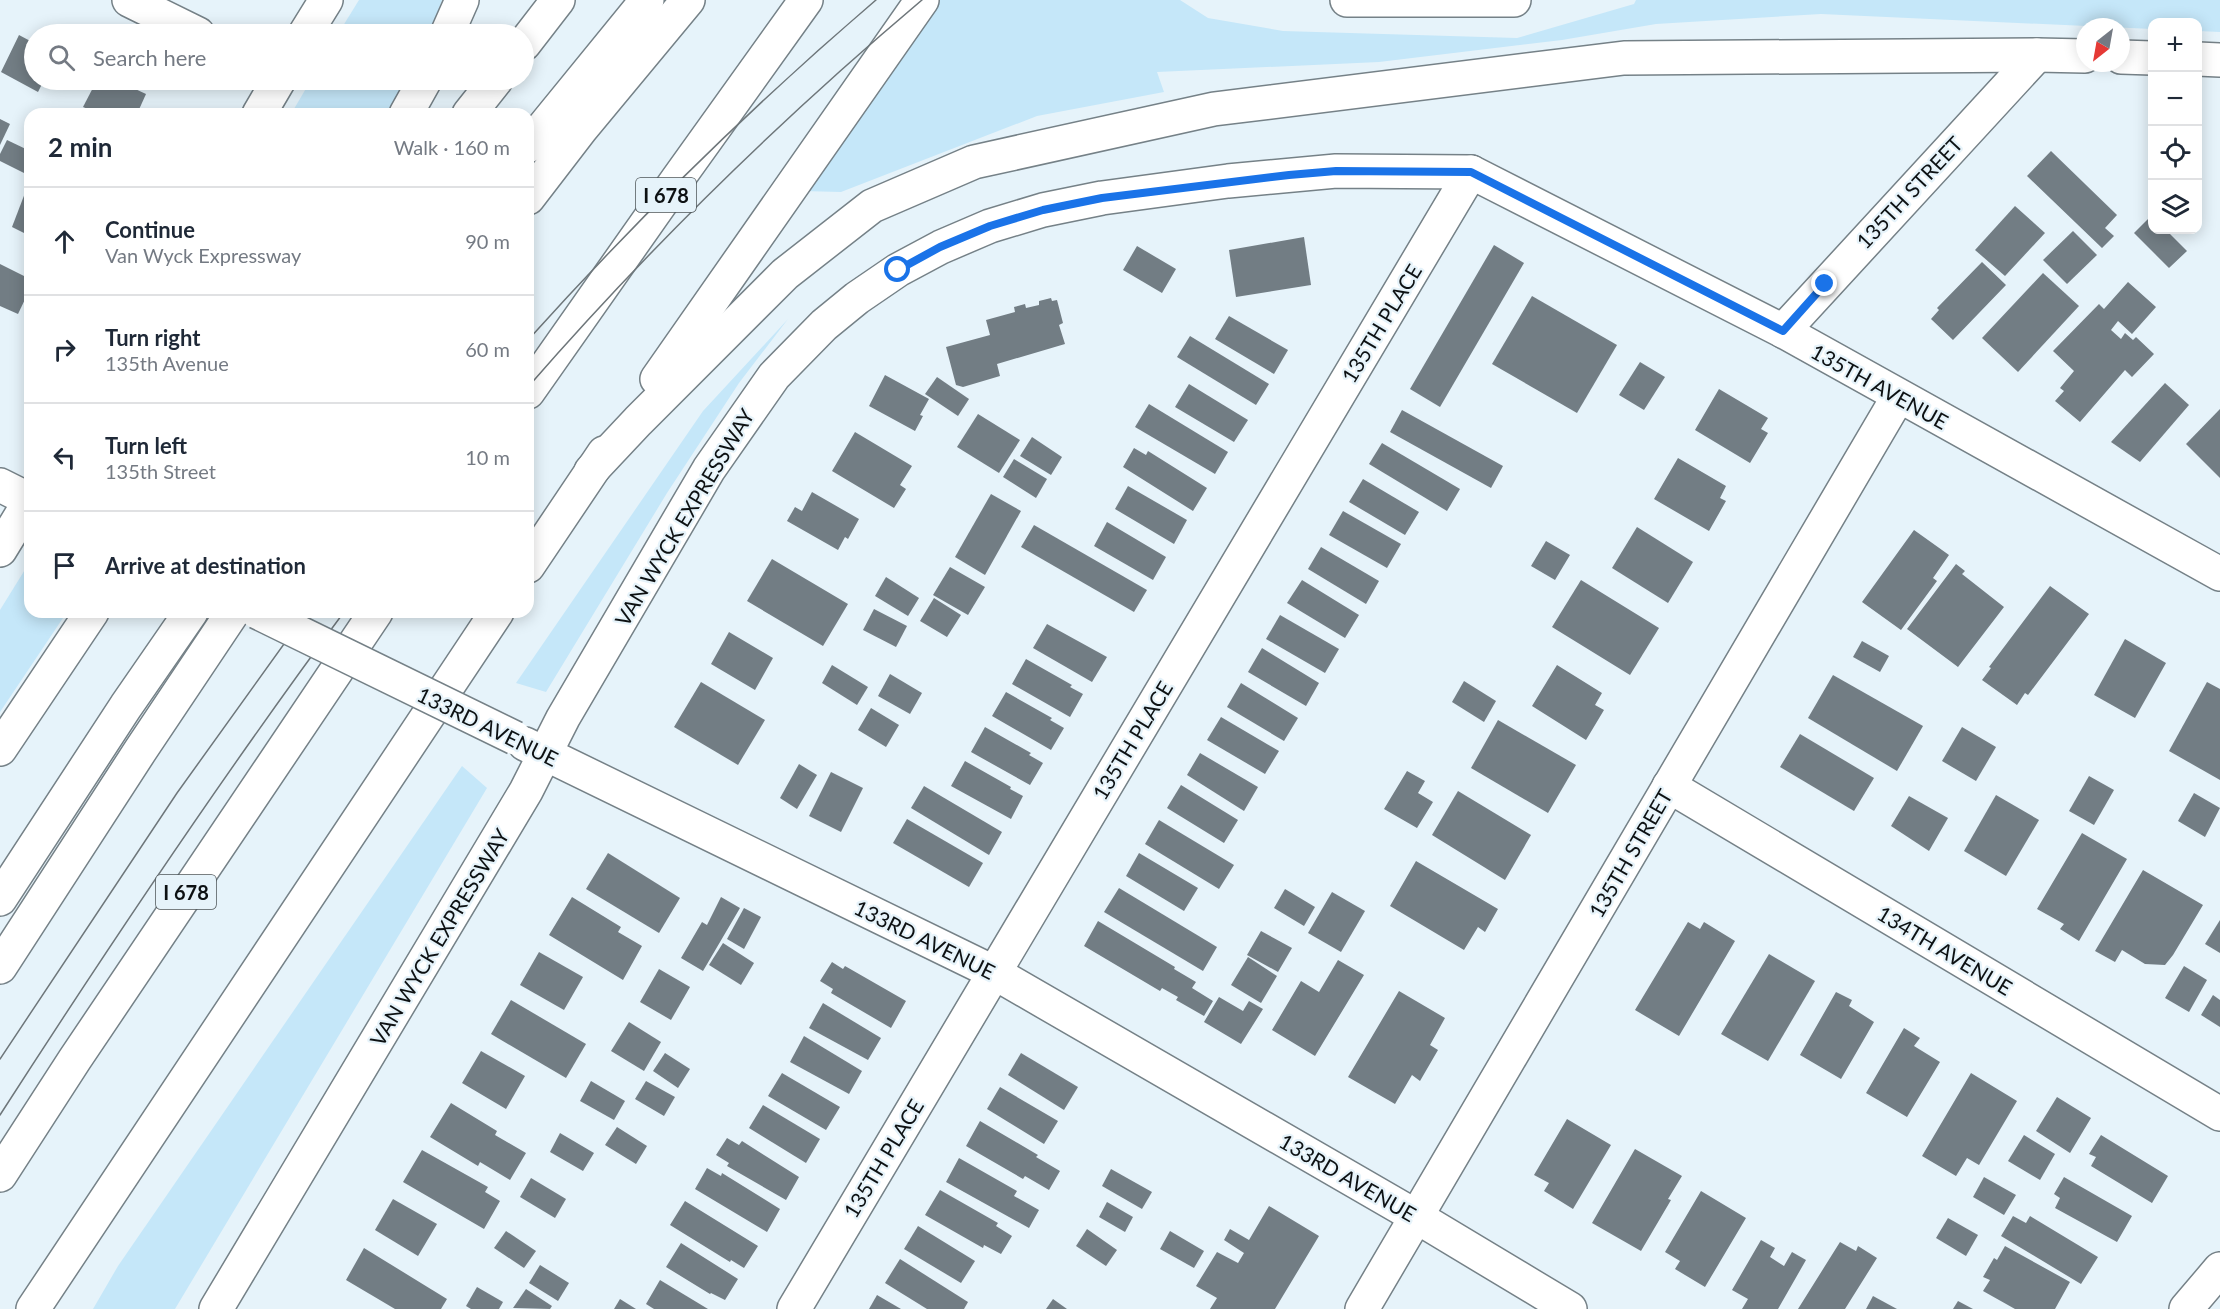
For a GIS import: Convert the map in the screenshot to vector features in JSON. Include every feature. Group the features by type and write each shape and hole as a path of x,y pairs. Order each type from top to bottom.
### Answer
{"main road":[{"path":"129,0 178,24"},
{"path":"311,24 326,0"},
{"path":"451,24 462,0"},
{"path":"534,31 558,0"},
{"path":"534,139 647,0"},
{"path":"534,190 581,129 688,0"},
{"name":"I 678","path":"534,383 806,0"},
{"path":"534,557 591,471 739,265 922,0"},
{"path":"1347,0 1514,0"},
{"name":"135TH STREET","path":"1783,331 2037,55"},
{"path":"591,471 785,274 872,206 974,162 1214,109 1624,58 2076,56"},
{"path":"2130,57 2148,58"},
{"path":"2202,59 2220,60"},
{"path":"263,108 273,90"},
{"path":"409,108 419,90"},
{"path":"474,108 488,90"},
{"name":"VAN WYCK EXPRESSWAY","path":"216,1309 526,791 563,718 709,469 774,376 824,326 857,298 898,270 940,247 990,226 1043,210 1102,198 1301,174 1336,171 1471,172"},
{"name":"135TH AVENUE","path":"1471,172 1783,331 2220,574"},
{"name":"135TH PLACE","path":"794,1309 1471,172"},
{"name":"135TH STREET","path":"1362,1309 1898,397"},
{"path":"0,486 24,498"},
{"path":"0,550 24,511"},
{"path":"0,749 88,618"},
{"path":"0,900 126,706 187,618"},
{"path":"0,967 133,761 229,618"},
{"name":"133RD AVENUE","path":"269,618 993,972 1417,1216 1570,1309"},
{"name":"I 678","path":"0,1175 101,1019 372,618"},
{"path":"33,1309 493,618"},
{"name":"134TH AVENUE","path":"1669,786 2220,1114"},
{"path":"2186,1309 2220,1269"}],"shaded area":[{"path":"359,0 442,0 434,24 344,24"},
{"path":"924,0 1180,0 1208,18 1283,31 1517,38 1634,4 1636,0 2220,0 2220,32 2202,31 2202,18 2148,18 2148,29 2130,28 2130,18 2076,18 2076,26 1821,14 1656,24 1562,40 1379,62 1157,72 1164,92 1037,116 841,192 802,191"},
{"path":"305,90 409,90 402,108 295,108"},
{"path":"788,319 739,383 667,493 546,692 516,683 703,411"},
{"path":"24,571 24,618 63,618 0,712 0,610"},
{"path":"462,766 487,788 175,1309 93,1309 118,1266"}],"building":[{"path":"19,35 24,38 24,84 1,72"},
{"path":"92,90 137,90 146,94 140,108 83,107"},
{"path":"0,119 10,124 0,145"},
{"path":"7,140 24,148 24,173 0,161 0,154"},
{"path":"2051,151 2117,215 2105,228 2114,236 2102,248 2027,176"},
{"path":"24,196 24,233 12,227"},
{"path":"2015,206 2045,233 2005,276 1975,250"},
{"path":"2148,219 2148,234 2170,234 2187,251 2169,268 2134,233"},
{"path":"2073,231 2097,255 2067,284 2043,260"},
{"path":"1304,237 1311,285 1236,297 1229,250"},
{"path":"1494,245 1524,263 1440,407 1410,389"},
{"path":"1137,246 1176,269 1162,293 1123,270"},
{"path":"1982,262 2006,285 1953,340 1931,319 1939,310 1937,308"},
{"path":"0,264 24,276 24,302 18,314 0,306"},
{"path":"2043,273 2079,306 2018,372 1982,338"},
{"path":"2128,282 2156,307 2132,334 2118,321 2111,330 2121,339 2125,333 2133,340 2136,337 2154,354 2132,377 2125,370 2080,422 2055,401 2064,391 2060,388 2074,371 2053,351 2099,304 2104,309"},
{"path":"1532,296 1617,345 1577,413 1492,364"},
{"path":"1051,298 1052,301 1057,300 1063,323 1059,325 1065,344 997,364 1000,376 963,387 956,385 946,347 990,335 986,320 1015,312 1014,307 1025,304 1026,308 1039,305 1039,301"},
{"path":"1229,316 1288,350 1274,374 1215,339"},
{"path":"1190,336 1269,384 1256,405 1177,357"},
{"path":"1640,362 1665,377 1644,410 1619,395"},
{"path":"885,375 929,399 920,415 923,416 915,431 869,406"},
{"path":"937,377 969,399 958,416 925,394"},
{"path":"2165,383 2189,405 2140,462 2111,442"},
{"path":"1189,384 1248,420 1234,442 1175,407"},
{"path":"1719,389 1768,418 1761,429 1768,433 1750,463 1695,430"},
{"path":"1149,404 1228,452 1215,474 1135,427"},
{"path":"2220,409 2220,478 2186,444"},
{"path":"1402,410 1503,466 1491,488 1390,432"},
{"path":"978,414 1020,440 999,473 957,447"},
{"path":"855,432 912,466 900,485 906,489 894,508 832,471"},
{"path":"1032,437 1062,457 1051,475 1020,456"},
{"path":"1382,443 1460,489 1447,511 1369,464"},
{"path":"1134,448 1146,455 1148,451 1207,488 1193,511 1123,467"},
{"path":"1678,458 1726,486 1720,498 1726,501 1709,531 1654,499"},
{"path":"1014,459 1047,479 1036,498 1003,477"},
{"path":"1363,479 1419,512 1405,535 1349,502"},
{"path":"1128,486 1187,520 1174,544 1115,509"},
{"path":"812,492 859,519 848,539 845,537 838,550 787,521 795,507 802,511"},
{"path":"991,494 1021,511 985,575 955,557"},
{"path":"1343,511 1401,544 1387,568 1329,535"},
{"path":"1107,522 1166,557 1153,580 1094,546"},
{"path":"1034,525 1147,590 1134,612 1021,547"},
{"path":"1637,527 1693,562 1668,603 1612,568"},
{"path":"1914,530 1949,555 1933,578 1937,581 1901,630 1862,602"},
{"path":"1546,541 1570,555 1555,580 1531,566"},
{"path":"1321,547 1379,581 1366,604 1308,569"},
{"path":"772,559 848,604 823,646 747,601"},
{"path":"1956,564 1965,571 1962,574 2004,607 1958,667 1907,629"},
{"path":"950,567 985,587 968,615 933,595"},
{"path":"886,577 919,598 908,616 875,596"},
{"path":"1302,580 1359,615 1345,638 1287,603"},
{"path":"1581,580 1659,628 1630,675 1552,627"},
{"path":"2050,586 2089,614 2028,695 2025,693 2017,705 1982,680 1991,668 1989,667"},
{"path":"934,598 961,615 947,637 920,621"},
{"path":"874,609 907,626 896,647 863,630"},
{"path":"1280,615 1339,649 1325,673 1266,639"},
{"path":"1047,624 1107,657 1092,682 1033,648"},
{"path":"729,632 773,658 755,690 711,664"},
{"path":"2125,639 2166,663 2135,718 2094,695"},
{"path":"1862,641 1889,656 1880,672 1853,657"},
{"path":"1262,648 1319,683 1306,706 1248,672"},
{"path":"1026,659 1072,685 1070,687 1083,694 1070,717 1012,684"},
{"path":"832,665 868,687 857,705 822,683"},
{"path":"1557,665 1602,693 1595,705 1604,710 1586,740 1532,706"},
{"path":"890,674 922,693 910,714 878,696"},
{"path":"1833,675 1923,726 1897,771 1808,718"},
{"path":"1464,681 1496,701 1484,722 1452,702"},
{"path":"701,682 765,720 738,765 674,727"},
{"path":"2207,682 2220,689 2220,780 2169,751"},
{"path":"1241,683 1298,718 1284,741 1227,707"},
{"path":"1006,692 1052,718 1050,720 1064,728 1051,750 992,716"},
{"path":"871,708 899,725 886,747 858,730"},
{"path":"1221,717 1279,751 1265,774 1207,740"},
{"path":"1498,720 1576,765 1548,813 1471,768"},
{"path":"985,727 1031,753 1029,755 1043,763 1030,785 971,752"},
{"path":"1962,727 1996,747 1976,781 1942,761"},
{"path":"1800,734 1874,778 1854,811 1780,767"},
{"path":"1200,753 1258,787 1244,811 1187,775"},
{"path":"965,761 1023,796 1011,819 951,786"},
{"path":"799,764 817,775 797,809 780,798"},
{"path":"1407,771 1425,781 1418,793 1433,802 1417,828 1384,809"},
{"path":"831,772 863,788 841,832 809,816"},
{"path":"2089,776 2114,790 2094,825 2069,811"},
{"path":"1181,785 1238,820 1224,843 1167,808"},
{"path":"924,786 1002,832 989,855 911,808"},
{"path":"1458,791 1531,835 1505,880 1432,835"},
{"path":"2194,793 2220,808 2205,837 2178,821"},
{"path":"1996,795 2039,820 2006,876 1964,851"},
{"path":"1909,796 1948,818 1929,851 1891,826"},
{"path":"907,819 983,863 969,887 893,843"},
{"path":"1159,820 1234,865 1219,889 1145,844"},
{"path":"2082,833 2127,859 2079,941 2060,929 2064,924 2037,909"},
{"path":"608,853 680,898 659,933 586,889"},
{"path":"1139,853 1198,888 1184,911 1126,876"},
{"path":"1416,861 1498,909 1485,932 1478,927 1464,950 1390,906"},
{"path":"2143,870 2203,905 2165,965 2145,964 2122,950 2115,962 2095,951"},
{"path":"1119,888 1217,947 1203,971 1104,912"},
{"path":"1285,889 1315,907 1304,926 1274,908"},
{"path":"1332,892 1365,911 1341,952 1308,933"},
{"path":"572,897 621,927 618,932 642,946 623,980 549,935"},
{"path":"721,897 740,908 703,971 681,958 702,922 707,925"},
{"path":"744,908 761,917 744,949 727,939"},
{"path":"2220,920 2220,953 2205,944"},
{"path":"1098,921 1196,982 1192,988 1213,1001 1204,1016 1176,1000 1178,997 1162,988 1160,991 1084,946"},
{"path":"1688,922 1700,929 1704,922 1735,941 1679,1036 1635,1010"},
{"path":"1261,931 1292,948 1278,972 1247,955"},
{"path":"723,943 754,963 741,985 709,965"},
{"path":"539,952 583,977 564,1010 520,985"},
{"path":"1769,954 1815,981 1768,1061 1721,1034"},
{"path":"1248,957 1277,976 1261,1003 1231,985"},
{"path":"1338,960 1364,975 1315,1056 1272,1030 1301,981 1319,992"},
{"path":"832,962 843,969 845,966 906,1001 891,1028 831,993 833,989 820,981"},
{"path":"2184,966 2207,980 2189,1012 2165,998"},
{"path":"659,969 690,987 671,1020 640,1002"},
{"path":"1399,991 1445,1018 1430,1045 1438,1050 1420,1081 1412,1075 1395,1104 1348,1077"},
{"path":"1836,992 1852,1000 1849,1006 1874,1022 1841,1079 1800,1055"},
{"path":"2213,995 2220,1000 2220,1027 2201,1015"},
{"path":"1219,997 1243,1011 1249,1001 1263,1009 1241,1044 1204,1022"},
{"path":"511,1000 586,1044 566,1078 491,1034"},
{"path":"823,1003 881,1038 868,1060 809,1028"},
{"path":"629,1022 661,1042 644,1071 611,1051"},
{"path":"1904,1028 1920,1038 1914,1046 1940,1062 1907,1117 1866,1093"},
{"path":"804,1036 862,1071 849,1094 790,1062"},
{"path":"481,1051 525,1076 506,1109 462,1083"},
{"path":"665,1053 690,1069 678,1088 653,1071"},
{"path":"1021,1053 1078,1087 1064,1110 1008,1075"},
{"path":"782,1073 840,1107 826,1130 768,1096"},
{"path":"1971,1073 2017,1101 1979,1165 1967,1158 1956,1176 1922,1156"},
{"path":"591,1081 625,1101 614,1120 580,1101"},
{"path":"646,1081 675,1097 664,1116 635,1099"},
{"path":"1000,1087 1058,1121 1044,1144 987,1109"},
{"path":"2057,1097 2091,1118 2070,1153 2036,1131"},
{"path":"451,1103 497,1131 495,1135 526,1153 510,1180 480,1162 478,1166 430,1137"},
{"path":"763,1105 820,1139 806,1163 749,1128"},
{"path":"1567,1119 1611,1145 1573,1209 1544,1191 1549,1183 1534,1175"},
{"path":"980,1121 1038,1155 1036,1157 1060,1171 1049,1190 1025,1176 1023,1179 966,1146"},
{"path":"617,1127 647,1146 636,1164 605,1145"},
{"path":"560,1133 594,1153 583,1171 550,1152"},
{"path":"2024,1135 2055,1154 2040,1180 2008,1161"},
{"path":"2101,1135 2168,1176 2152,1203 2091,1166 2096,1157 2089,1154"},
{"path":"727,1138 739,1145 742,1141 799,1177 786,1200 727,1166 729,1163 716,1155"},
{"path":"1635,1149 1682,1176 1668,1199 1671,1200 1641,1251 1592,1223"},
{"path":"422,1150 488,1187 485,1192 500,1201 484,1229 403,1182"},
{"path":"959,1158 1017,1191 1014,1196 1039,1210 1029,1228 946,1182"},
{"path":"707,1168 721,1176 722,1173 780,1209 767,1232 695,1189"},
{"path":"1111,1169 1152,1192 1142,1209 1102,1186"},
{"path":"1984,1177 2016,1195 2004,1215 1973,1197"},
{"path":"2064,1177 2132,1216 2117,1242 2055,1208 2060,1198 2054,1194"},
{"path":"531,1178 566,1199 555,1218 520,1197"},
{"path":"940,1190 998,1223 996,1226 1012,1236 1001,1254 984,1245 983,1248 925,1215"},
{"path":"1701,1191 1746,1218 1705,1287 1675,1269 1680,1261 1665,1252"},
{"path":"393,1199 437,1224 418,1256 375,1230"},
{"path":"685,1201 758,1246 744,1268 731,1260 730,1262 670,1225"},
{"path":"1107,1202 1133,1217 1125,1232 1099,1217"},
{"path":"1269,1206 1319,1236 1275,1309 1210,1309 1217,1298 1196,1286 1217,1252 1238,1263 1244,1253 1224,1240 1230,1229 1249,1240"},
{"path":"2013,1216 2026,1223 2030,1216 2098,1257 2081,1284 2001,1236"},
{"path":"1948,1218 1978,1235 1966,1256 1936,1238"},
{"path":"918,1226 975,1261 961,1283 904,1249"},
{"path":"1087,1229 1117,1250 1106,1266 1076,1246"},
{"path":"506,1231 536,1251 524,1268 494,1248"},
{"path":"1170,1231 1204,1251 1194,1268 1160,1249"},
{"path":"1761,1240 1775,1248 1770,1257 1784,1266 1792,1252 1806,1260 1778,1309 1742,1309 1748,1299 1732,1290"},
{"path":"1840,1242 1856,1251 1858,1246 1877,1258 1845,1309 1798,1309"},
{"path":"681,1243 738,1279 725,1300 710,1294 666,1267"},
{"path":"2005,1246 2070,1282 2055,1309 2015,1309 1983,1291 1990,1280 1983,1277 1994,1258 1997,1260"},
{"path":"364,1248 447,1299 441,1309 395,1309 346,1280"},
{"path":"900,1259 968,1302 964,1309 927,1309 885,1283"},
{"path":"540,1265 569,1283 558,1301 529,1283"},
{"path":"660,1280 708,1309 654,1309 646,1304"},
{"path":"477,1287 503,1302 499,1309 471,1309 466,1306"},
{"path":"526,1289 552,1306 550,1309 513,1308"},
{"path":"877,1295 901,1309 869,1309"},
{"path":"1873,1296 1897,1309 1866,1309"},
{"path":"620,1299 636,1309 614,1309"},
{"path":"1053,1299 1067,1309 1046,1309"},
{"path":"1958,1301 1973,1309 1953,1309"}],"tram line":[{"path":"534,333 696,164 876,0"},
{"path":"534,380 621,285 718,186 818,91 922,0"},
{"path":"0,1059 177,793 303,618"},
{"path":"0,1115 168,861 340,618"}],"route":[{"path":"898,270 940,247 990,226 1043,210 1102,198 1228,181 1336,171 1471,172 1783,331 1825,284"}]}
